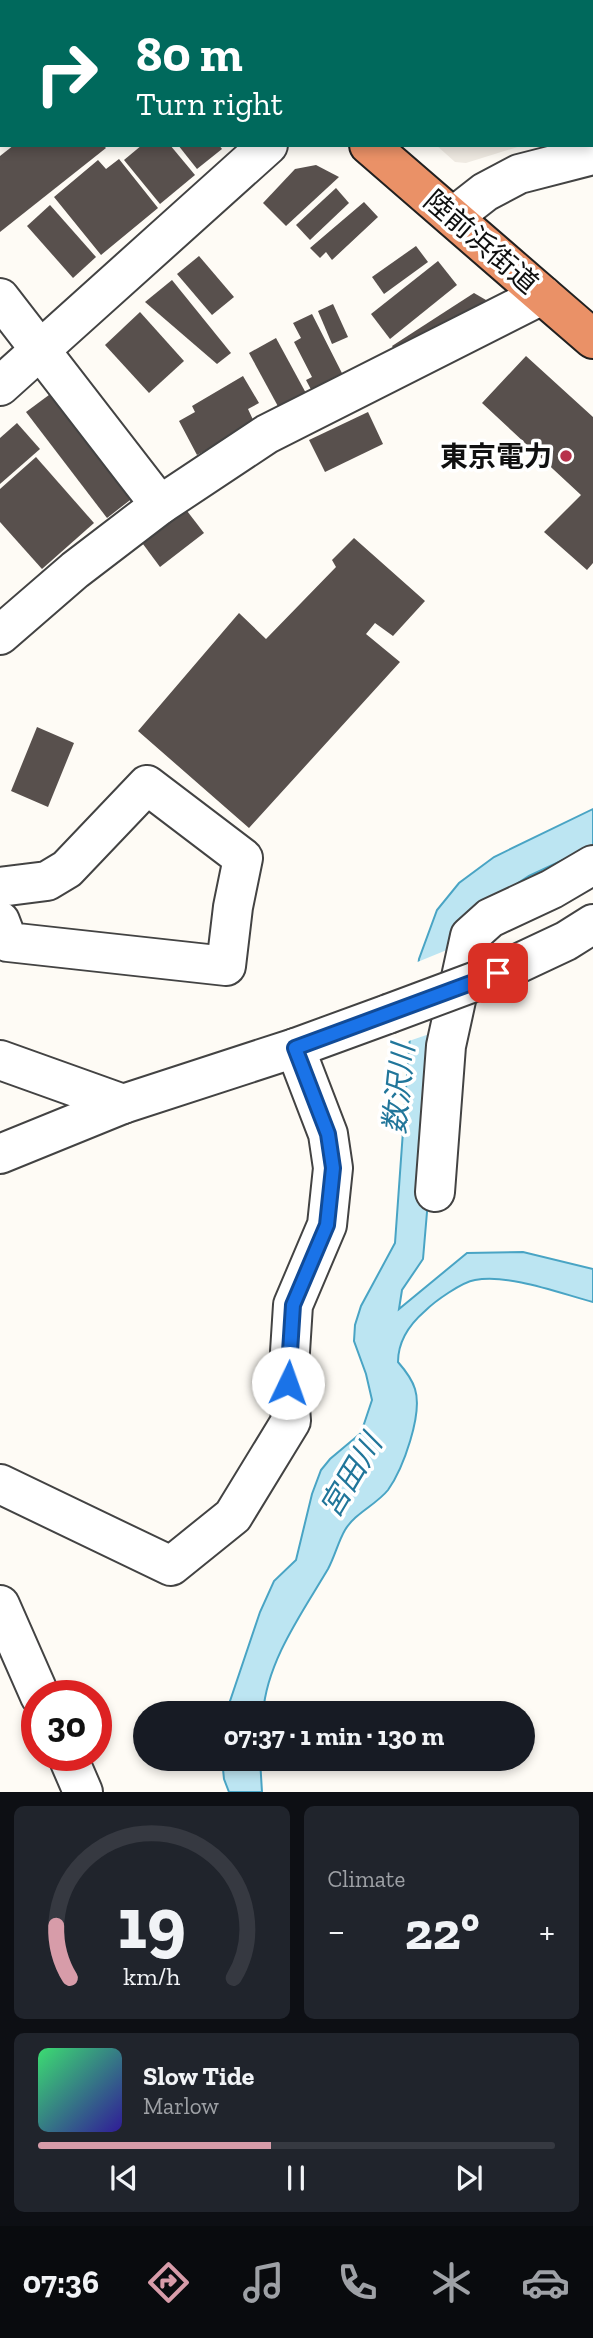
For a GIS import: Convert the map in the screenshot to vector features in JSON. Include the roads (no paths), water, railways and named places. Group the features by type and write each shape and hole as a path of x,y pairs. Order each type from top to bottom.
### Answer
{"highway":[{"name":"陸前浜街道","path":"371,147 593,339"}],"street":[{"path":"0,386 266,147"},
{"path":"453,217 485,192 519,174 593,155"},
{"path":"0,635 75,570 160,505 267,434 542,295"},
{"path":"0,298 160,505"},
{"path":"0,887 47,881 67,869 147,785 243,859 233,908 226,965 8,942 0,921"},
{"path":"435,1192 446,1046 470,936 490,918 552,889 593,865"},
{"path":"0,1154 123,1104 295,1048 498,973 566,941 593,924"},
{"path":"0,1484 171,1566 233,1516 291,1421 288,1383 293,1305 327,1225 333,1168 328,1134 295,1048"},
{"path":"0,1060 123,1104"},
{"path":"0,1605 33,1680"},
{"path":"74,1771 83,1792"}],"water":[{"name":"宮田川","path":"593,809 593,846 529,876 492,900 441,1048 423,1259 402,1290 399,1309 467,1253 523,1252 593,1269 593,1302 519,1282 475,1280 442,1297 414,1322 403,1341 398,1362 412,1382 417,1400 414,1426 400,1469 388,1490 345,1530 328,1569 278,1656 265,1701 230,1701 260,1612 274,1581 296,1560 312,1494 321,1470 361,1433 372,1400 354,1341 355,1325 361,1306 395,1243 409,1047 419,959 437,910 459,883 494,857"},
{"path":"223,1771 261,1771 262,1792 229,1792"}],"place":[{"name":"東京電力","path":"566,456"}],"water label":[{"name":"数沢川","path":"399,1089"}]}
